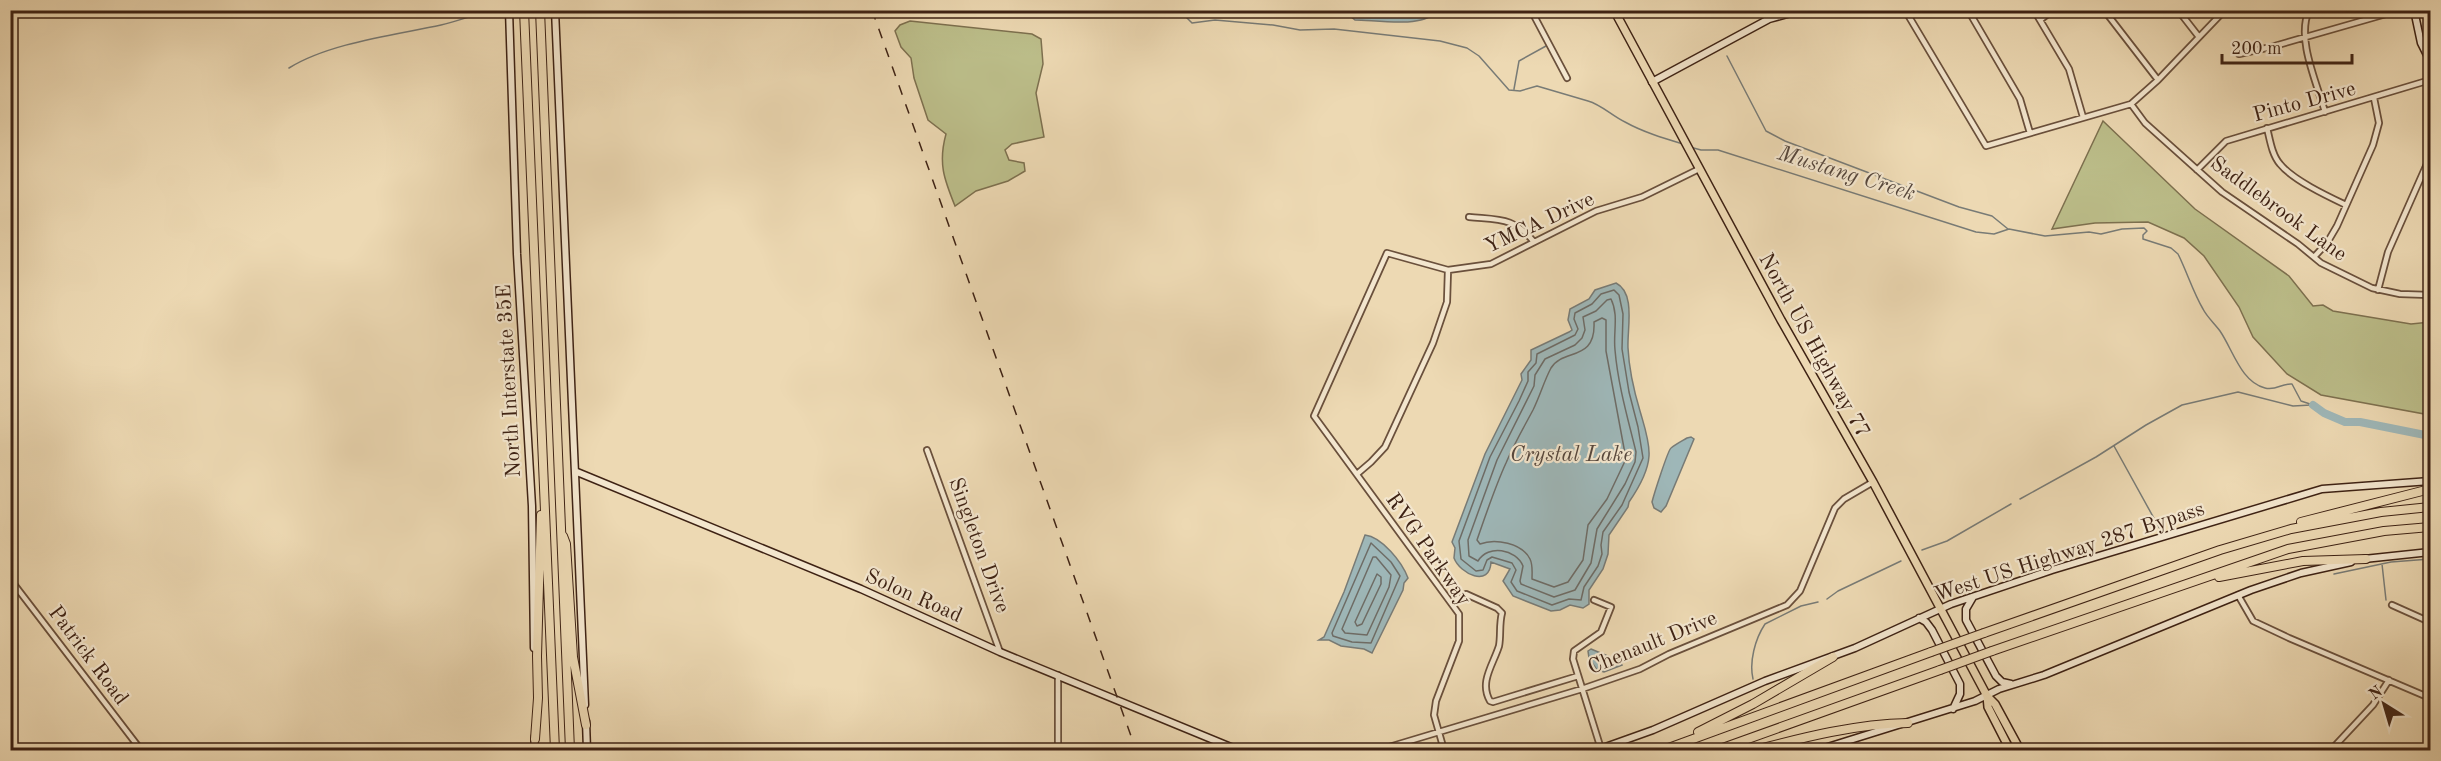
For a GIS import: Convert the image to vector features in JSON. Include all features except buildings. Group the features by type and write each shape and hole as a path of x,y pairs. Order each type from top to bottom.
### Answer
{"highway":[{"path":"524,10 555,750"},
{"path":"540,10 570,750"},
{"path":"534,739 538,698 537,656 543,453"},
{"path":"2281,532 2302,522 2430,489"},
{"path":"1663,750 2220,550 2281,532 2381,512 2430,507"},
{"path":"1717,750 1992,651 2288,549 2384,531 2430,527"},
{"path":"560,530 566,544 573,657 586,725"},
{"path":"2191,582 2302,561 2366,559"},
{"path":"1656,750 1715,725 1833,657"},
{"path":"1755,750 1829,733 1890,723 1908,723"}],"main road":[{"name":"North US Highway 77","path":"1614,10 1698,167 1873,482 1987,696 1995,704 2020,750"},
{"name":"North US Highway 77","path":"1987,696 1988,707 2010,750"}],"street":[{"name":"North Interstate 35E","path":"509,10 517,254 532,506 534,750"},
{"path":"555,10 587,750"},
{"path":"1531,10 1567,78"},
{"path":"1652,82 1769,19 1802,10"},
{"path":"1905,10 1986,146 2132,104 2225,10"},
{"path":"1968,10 2020,99 2030,133"},
{"path":"2034,10 2068,69 2083,117"},
{"path":"2040,20 2053,10"},
{"path":"2104,10 2158,80"},
{"path":"2178,10 2199,37"},
{"path":"2309,10 2304,38 2325,112"},
{"path":"2239,54 2400,10"},
{"path":"2414,10 2421,43 2430,62"},
{"name":"Pinto Drive","path":"2197,170 2226,141 2430,80"},
{"path":"2314,257 2327,243 2373,145 2379,123 2374,98"},
{"name":"Saddlebrook Lane","path":"2132,104 2145,123 2236,203 2290,238 2314,257 2343,275 2378,290 2400,294 2430,295"},
{"path":"2267,128 2273,153 2279,164 2321,192 2346,204"},
{"path":"2378,290 2388,252 2430,157"},
{"name":"YMCA Drive","path":"1387,253 1448,270 1491,264 1596,211 1642,197 1698,167"},
{"path":"1469,217 1512,223 1520,227 1534,242"},
{"name":"RVG Parkway","path":"1387,253 1314,416 1459,614 1459,641 1436,701 1434,714 1444,750"},
{"path":"1357,474 1385,447 1433,343 1447,302 1448,270"},
{"name":"Singleton Drive","path":"927,450 1000,652"},
{"name":"Solon Road","path":"576,472 861,589 1000,652 1238,750"},
{"name":"West US Highway 287 Bypass","path":"1599,750 1765,681 1833,657 1973,596 2052,570 2322,489 2430,481"},
{"name":"Chenault Drive","path":"1379,750 1582,689 1640,669 1669,654 1787,605 1800,591 1835,508 1844,499 1873,482"},
{"path":"1818,750 1952,709 2054,671 2238,595 2301,573 2366,559 2430,552"},
{"name":"Patrick Road","path":"10,579 141,750"},
{"path":"1452,604 1466,594 1497,608 1502,613 1498,626 1499,644 1485,685 1490,701 1578,676"},
{"path":"2238,595 2253,621 2430,698"},
{"path":"1973,596 1966,609 1966,620 1998,679 2005,684 2014,684"},
{"path":"1594,600 1611,608 1601,632 1573,655 1599,750"},
{"path":"2392,605 2430,622"},
{"path":"1919,618 1928,624 1960,684 1960,694 1952,709"},
{"path":"1058,675 1058,749"},
{"path":"2331,750 2373,705 2389,680"},
{"path":"1022,750 1069,750"}],"green space":[{"path":"910,21 1032,34 1041,39 1043,64 1036,93 1044,137 1012,144 1005,150 1009,160 1024,163 1025,171 1008,181 976,191 955,206 943,171 942,154 946,134 928,120 914,78 911,58 901,47 895,31 900,25"},
{"path":"2103,121 2195,209 2289,276 2313,306 2323,305 2333,311 2411,324 2430,322 2430,415 2321,395 2287,374 2253,337 2239,307 2204,256 2184,238 2148,222 2095,223 2052,229"}],"water":[{"path":"1350,10 1433,10 1434,13 1428,18 1409,22 1385,22 1355,20 1350,16"},
{"name":"Crystal Lake","path":"1616,283 1622,288 1628,303 1629,364 1648,439 1647,469 1628,507 1609,535 1608,554 1603,569 1589,590 1589,604 1583,608 1570,605 1551,611 1513,596 1503,581 1510,569 1491,562 1486,575 1474,576 1462,569 1454,558 1455,548 1452,542 1485,454 1522,380 1521,374 1531,360 1531,350 1572,330 1568,320 1570,309 1589,299 1595,290"},
{"path":"1687,438 1694,439 1666,506 1661,512 1654,508 1652,502 1664,464 1671,448"},
{"path":"1365,535 1378,540 1391,551 1408,578 1372,653 1364,649 1341,646 1329,640 1319,640 1324,637 1344,592"},
{"path":"1591,649 1620,661 1622,665 1604,672 1597,670 1589,658 1588,651"}],"waterway":[{"name":"Mustang Creek","path":"289,68 305,59 343,46 441,25 496,10"},
{"name":"Mustang Creek","path":"1179,10 1192,23 1215,20 1273,25 1300,30 1334,29 1440,41 1467,48 1479,56 1509,90 1520,91 1537,86 1588,101 1639,129 1683,144"},
{"path":"1514,89 1519,61 1546,46"},
{"path":"1727,56 1766,131 1785,141 1959,207 1992,216 2008,229"},
{"name":"Mustang Creek","path":"1690,147 1701,150 1718,150 1976,232 1994,234 2009,229 2045,236 2089,232 2101,234 2122,229 2144,228 2147,231 2143,239 2171,248 2178,254 2205,312 2220,331 2238,364 2250,379 2257,385 2269,389 2292,384 2301,401 2313,405"},
{"path":"2020,499 2096,457 2182,405 2238,392 2293,406 2311,405"},
{"name":"Mustang Creek","path":"2313,405 2324,413 2345,422 2360,422 2430,436"},
{"path":"2114,446 2161,531"},
{"path":"1922,550 1947,541 2011,504"},
{"path":"2334,574 2391,562 2430,559"},
{"path":"1827,599 1838,591 1901,561"},
{"path":"2382,564 2386,600"},
{"path":"1753,679 1754,651 1765,624 1801,606 1818,602"}],"railway":[{"path":"872,10 1136,750"}]}
